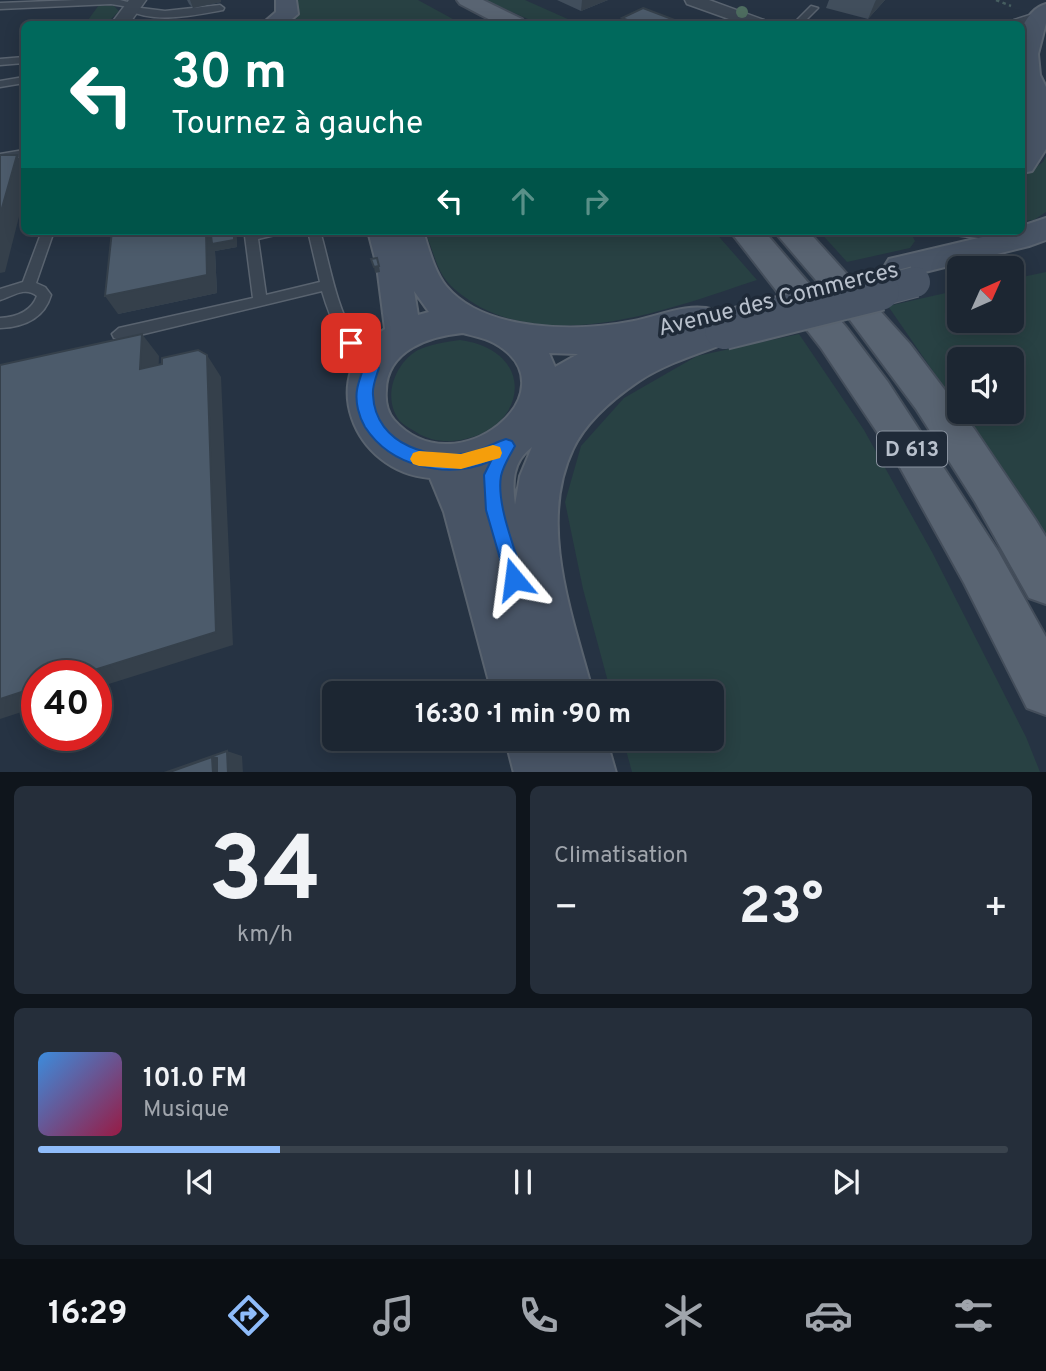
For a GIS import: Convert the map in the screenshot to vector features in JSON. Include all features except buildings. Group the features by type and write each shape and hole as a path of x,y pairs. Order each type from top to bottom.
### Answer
{"main road":[{"path":"458,3 480,21"},
{"path":"458,3 506,21"},
{"name":"D 613","path":"750,235 843,348 894,422 959,523 1046,689"},
{"name":"D 613","path":"793,235 883,338 940,415 1032,546 1046,581"}],"street":[{"path":"276,21 287,14 286,0"},
{"path":"693,0 750,21"},
{"path":"1025,161 1034,148 1037,135 1031,106 1032,84 1027,41 1034,17"},
{"name":"Avenue des Commerces","path":"538,408 554,388 589,363 719,323 908,275 1032,234"},
{"path":"382,235 393,266 404,335"},
{"path":"408,235 425,284 436,301 464,320"},
{"path":"1024,259 1046,255"},
{"name":"Avenue des Commerces","path":"908,275 947,273"},
{"path":"464,320 486,324 507,332 520,341 537,365 542,393 538,408 526,429 506,446 478,458 445,463 421,459 399,450 381,437 368,416 364,392 371,368 384,350 404,335 443,321 464,320"},
{"path":"565,681 538,568 534,512 538,484 546,460 564,425 597,390 628,369 719,323"},
{"name":"Avenue des Commerces","path":"507,332 530,338 587,343 719,323"},
{"path":"506,446 492,475 495,510 514,579 554,681"},
{"path":"445,463 466,512 515,681"},
{"path":"535,751 541,772"},
{"path":"582,751 588,772"}],"lane":[{"path":"0,6 111,1 129,14 178,14 220,8"},
{"path":"800,21 814,9"},
{"path":"0,62 21,60"},
{"path":"0,84 21,80"},
{"path":"0,157 21,154"},
{"path":"28,287 47,235"},
{"path":"256,235 251,236 260,300"},
{"path":"315,235 339,325 363,361 371,368"},
{"path":"119,334 329,285"},
{"path":"0,323 24,318 43,301 41,291 28,287 1,294"}],"green space":[{"path":"291,0 418,0 456,21 282,21"},
{"path":"485,0 525,0 572,21 532,21"},
{"path":"99,5 114,6 119,11 109,21 87,21"},
{"path":"1046,156 1046,212 1034,220 1025,221 1025,175 1043,162"},
{"path":"427,235 718,235 757,280 691,302 619,320 582,325 547,325 512,320 480,307 451,286 438,265"},
{"path":"823,235 912,235 915,241 910,248 847,262"},
{"path":"1046,272 1046,535 970,424 1024,424 1024,347 947,347 947,392 888,306 947,293 947,333 1024,333 1024,277"},
{"path":"799,334 864,430 932,552 1026,737 1040,772 632,772 626,751 724,751 724,681 608,681 583,589 565,502 581,446 624,398 697,356"},
{"path":"460,340 486,347 503,360 513,375 515,392 509,409 496,424 477,435 452,441 429,438 399,420 392,401 394,381 403,363 418,350"}],"slow traffic":[{"path":"419,459 445,463 461,462 493,453"}],"route":[{"path":"351,343 371,368 364,392 368,416 381,437 399,450 421,459 445,463 478,458 506,446 492,475 492,490 514,579"}]}
